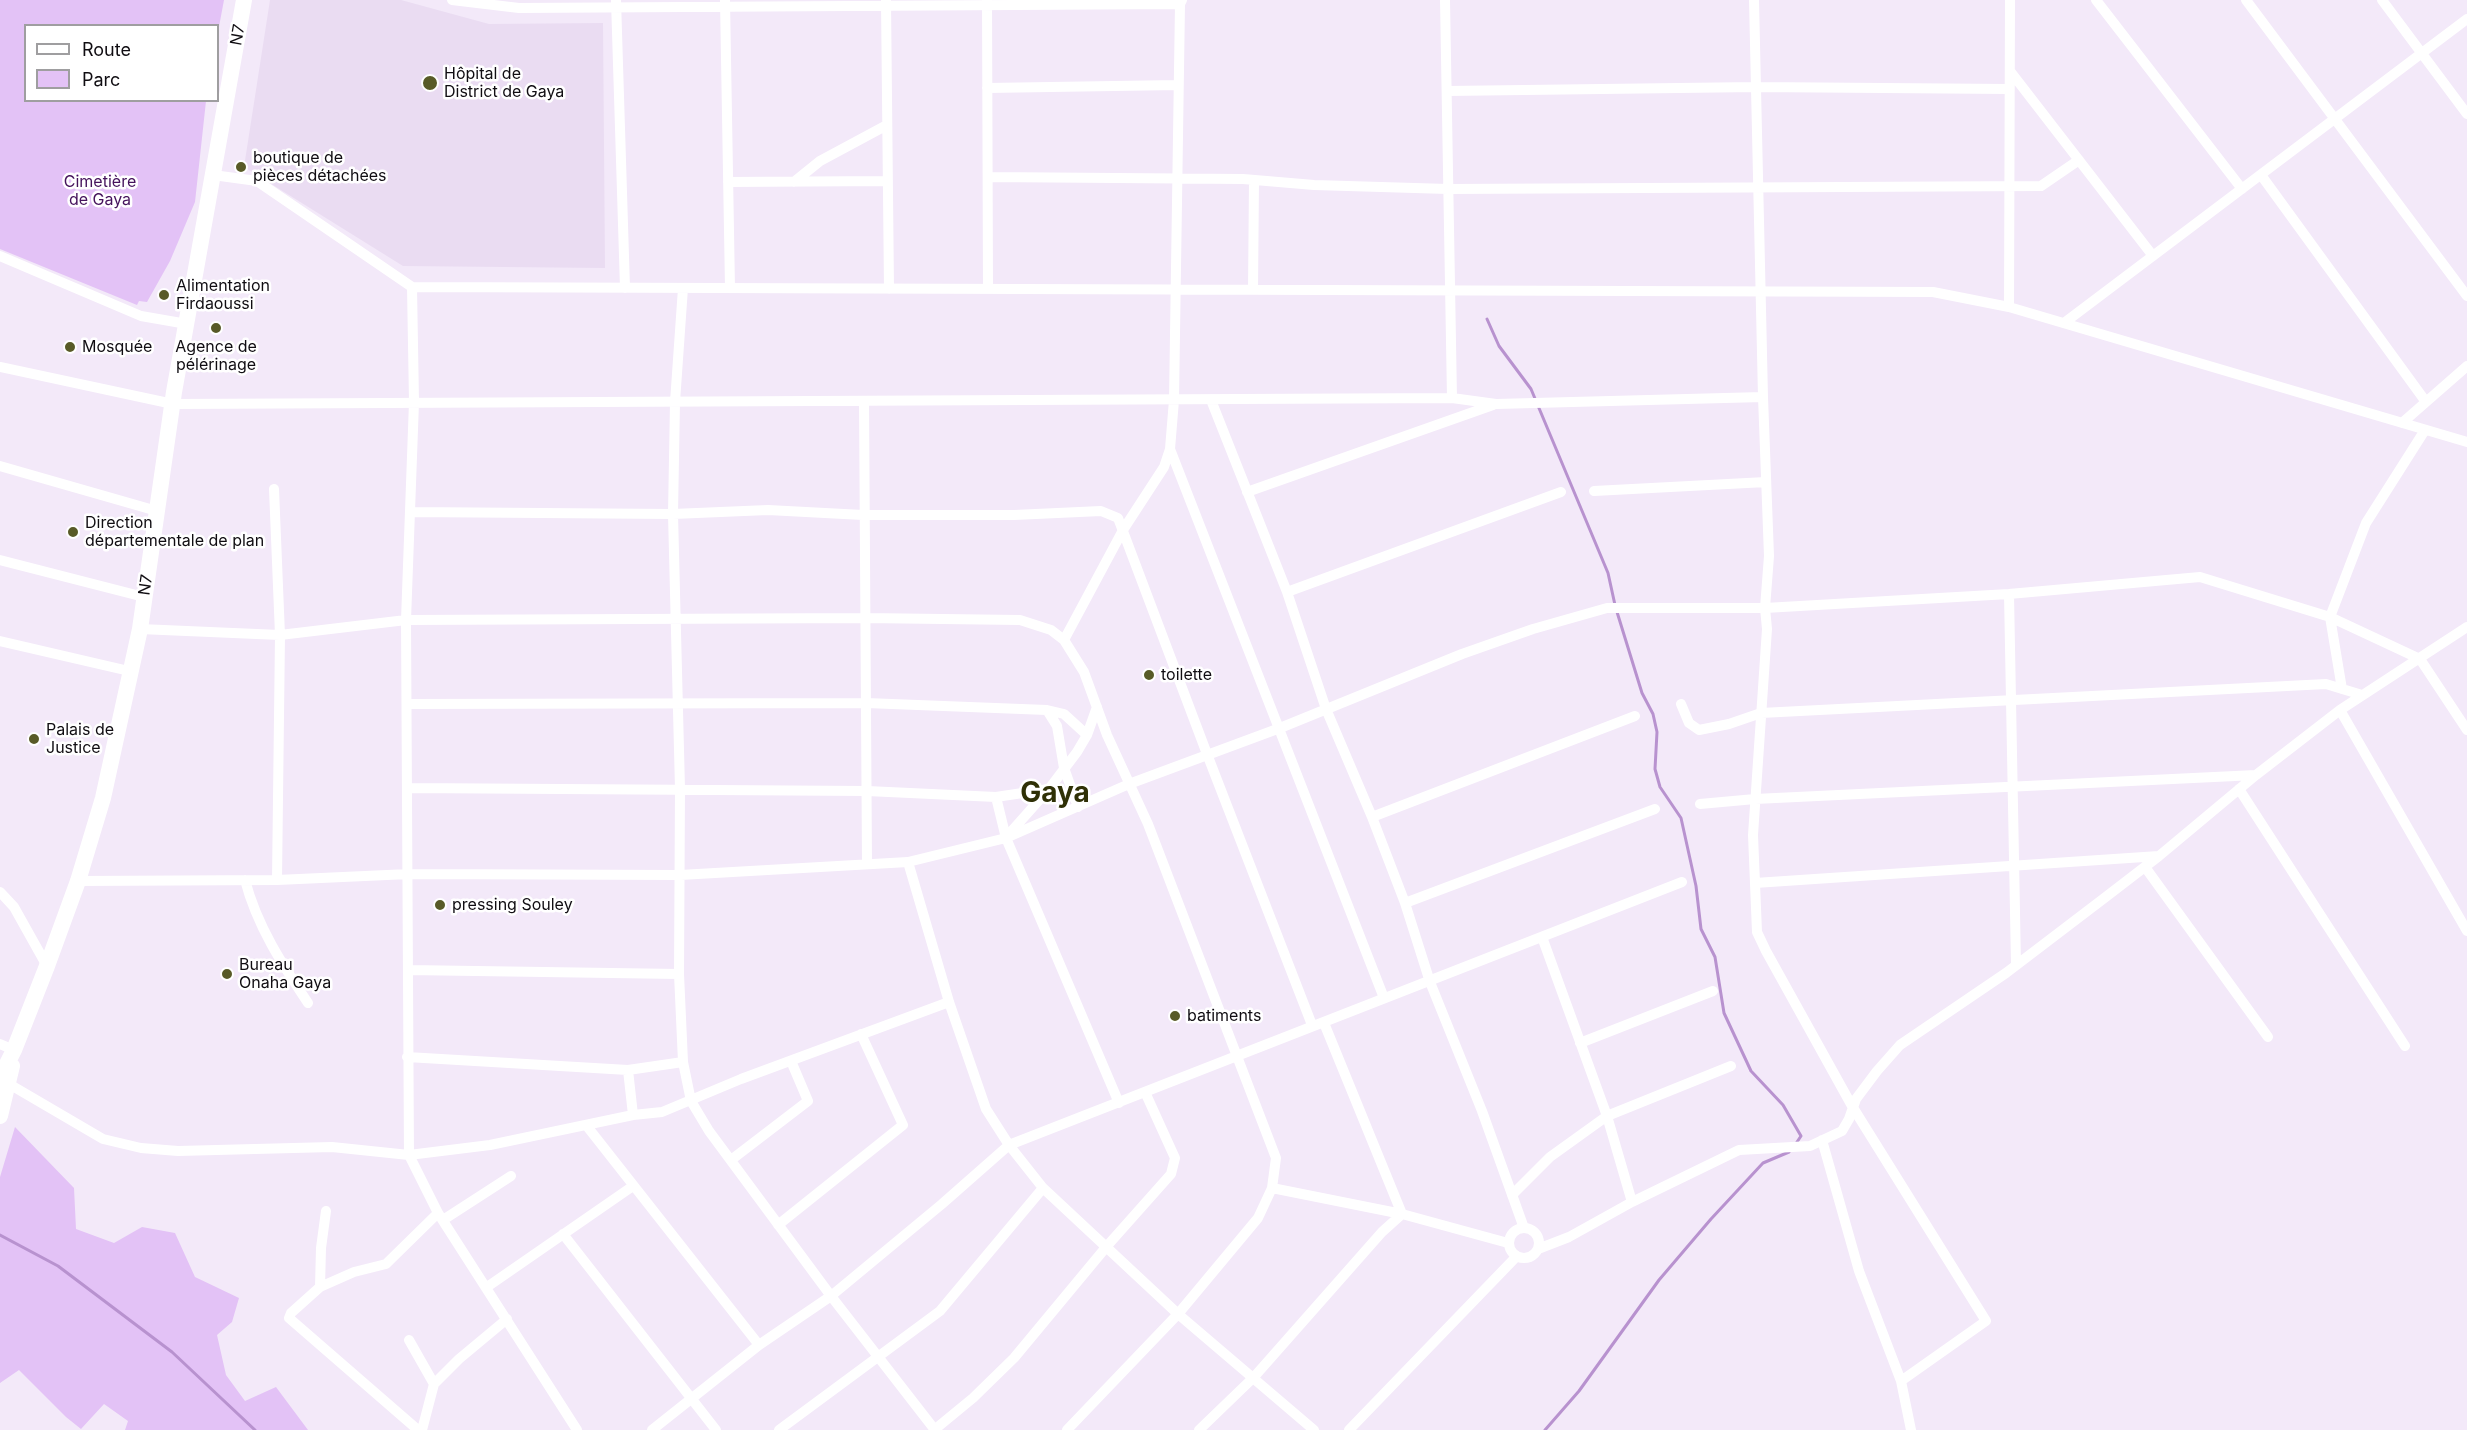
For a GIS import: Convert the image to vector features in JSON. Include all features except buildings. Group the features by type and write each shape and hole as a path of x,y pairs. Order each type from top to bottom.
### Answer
{"main road":[{"name":"N7","path":"0,1116 7,1047 47,966 78,881 103,798 140,629 172,404 244,0"}],"street":[{"path":"452,0 519,4 1181,1 1174,400 1170,448 1164,467 1122,530 1064,640"},
{"path":"1445,0 1452,398"},
{"path":"1754,0 1769,556 1765,608 1767,629 1753,835 1757,932 1852,1106 1986,1322 1901,1381"},
{"path":"2009,307 2010,0"},
{"path":"2096,0 2242,189"},
{"path":"2246,0 2467,296"},
{"path":"2382,0 2467,114"},
{"path":"886,3 889,289"},
{"path":"987,3 988,289"},
{"path":"616,4 626,288"},
{"path":"726,4 730,288"},
{"path":"2064,323 2467,19"},
{"path":"2009,70 2153,256"},
{"path":"987,88 1178,85"},
{"path":"1448,91 1756,87 2010,89"},
{"path":"794,182 820,161 887,125"},
{"path":"988,177 1254,180 1314,185 1448,189 2041,186 2079,160"},
{"path":"213,175 257,181 412,287 1933,292 2009,307 2467,442"},
{"path":"2261,175 2426,402"},
{"path":"1253,290 1254,180"},
{"path":"728,182 888,181"},
{"path":"0,256 141,316 187,324"},
{"path":"412,287 414,402 406,620 409,1155 441,1216 577,1430"},
{"path":"683,288 675,402 673,514 680,789 679,974 683,1062 691,1101 709,1131 778,1225 935,1430 973,1398 1014,1358 1107,1246 1171,1174 1175,1158 1145,1092"},
{"path":"2402,423 2467,366"},
{"path":"0,367 172,404 1452,398 1496,404 1763,397"},
{"path":"1211,400 1287,592 1326,709 1372,817 1405,903 1431,981 1524,1228 1537,1235 1538,1249"},
{"path":"864,402 867,864"},
{"path":"1247,492 1496,404"},
{"path":"2342,689 2330,617 2366,523 2425,430"},
{"path":"1170,448 1384,998"},
{"path":"0,466 157,511"},
{"path":"1594,491 1766,482"},
{"path":"274,489 280,635 277,880"},
{"path":"1287,592 1561,492"},
{"path":"410,512 673,514 768,510 863,515 1101,511 1118,518 1312,1025"},
{"path":"0,560 144,597"},
{"path":"78,881 277,880 409,874 680,875 908,862 1006,838 1129,784 1280,728 1462,654 1533,629 1607,608 1765,608 2009,594 2199,577 2330,617 2420,659 2467,730"},
{"path":"2009,594 2016,965"},
{"path":"140,629 280,635 406,620 865,618 1020,620 1051,630 1064,640 1084,672 1129,784 1148,824 1276,1158 1272,1188 1258,1218 1178,1314 1067,1430"},
{"path":"1524,1228 1511,1234 1508,1243 1510,1251 1516,1257 1527,1259 1538,1249 1569,1237 1632,1202 1739,1150 1810,1146 1842,1131 1849,1119 1852,1106 1877,1071 1900,1045 2016,965 2160,856 2256,775 2340,710 2467,627"},
{"path":"0,641 129,671"},
{"path":"1680,704 1689,723 1699,730 1729,724 1761,713 2326,684 2362,695"},
{"path":"407,704 866,703 1047,710 1064,714 1087,735"},
{"path":"1006,838 1049,789 1087,735 1097,707"},
{"path":"1047,710 1057,726 1064,768 1078,807"},
{"path":"2340,710 2467,931"},
{"path":"1372,817 1635,716"},
{"path":"1700,804 1755,799 2256,775"},
{"path":"408,788 867,791 996,796 1049,789"},
{"path":"2239,789 2405,1047"},
{"path":"996,796 1006,838 1119,1102"},
{"path":"1405,903 1655,809"},
{"path":"1755,883 2160,856"},
{"path":"908,862 949,1002 986,1109 1009,1145 1043,1188 1178,1314 1314,1430"},
{"path":"2145,867 2268,1037"},
{"path":"245,880 262,927 278,958 308,1003"},
{"path":"652,1430 759,1345 831,1296 1009,1145 1682,882"},
{"path":"0,892 14,907 47,966"},
{"path":"1542,937 1607,1116 1632,1202"},
{"path":"408,970 679,974"},
{"path":"1580,1042 1713,991"},
{"path":"5,1081 103,1139 141,1148 178,1151 332,1148 409,1155 490,1145 633,1115 662,1112 741,1079 949,1002"},
{"path":"1324,1023 1402,1214"},
{"path":"778,1225 903,1125 861,1034"},
{"path":"407,1057 628,1070 683,1062"},
{"path":"731,1160 808,1101 791,1061"},
{"path":"1512,1195 1550,1157 1607,1116 1731,1066"},
{"path":"628,1070 633,1115"},
{"path":"586,1125 759,1345"},
{"path":"1822,1140 1859,1271 1901,1381 1911,1430"},
{"path":"507,1319 459,1359 434,1384 420,1430 291,1323 289,1318 291,1313 320,1287 354,1272 386,1264 441,1216 511,1176"},
{"path":"487,1287 633,1186"},
{"path":"779,1430 940,1311 1043,1188"},
{"path":"1272,1188 1402,1214 1508,1243"},
{"path":"320,1287 321,1248 326,1211"},
{"path":"1199,1430 1254,1377 1382,1232 1402,1214"},
{"path":"563,1234 716,1430"},
{"path":"1349,1430 1516,1257"},
{"path":"409,1340 434,1384"}],"shaded area":[{"name":"Hôpital de District de Gaya","path":"270,0 401,0 489,24 603,23 605,268 403,266 244,167"}],"green space":[{"name":"Cimetière de Gaya","path":"0,0 224,0 219,27 219,24 24,24 24,102 206,102 195,202 170,261 147,302 139,301 137,305 0,249"},
{"path":"15,1127 74,1188 76,1229 114,1243 142,1227 175,1233 195,1277 239,1298 232,1322 217,1335 226,1375 245,1401 276,1387 308,1430 125,1430 128,1421 104,1404 81,1429 19,1370 0,1383 0,1177"}],"waterway":[{"path":"1487,319 1499,346 1531,389 1608,573 1615,605"},
{"path":"1617,612 1642,693 1653,714 1657,732 1655,769 1660,787 1681,818 1696,886 1701,929 1715,957 1724,1013 1751,1071 1783,1105 1801,1136 1795,1145"},
{"path":"1545,1430 1579,1391 1659,1280 1711,1219 1763,1163 1789,1152"},
{"path":"0,1235 58,1266 172,1352 255,1430"}],"place":[{"name":"Hôpital de District de Gaya","path":"430,83"},
{"name":"boutique de pièces détachées","path":"241,167"},
{"name":"Alimentation Firdaoussi","path":"164,295"},
{"name":"Agence de pélérinage","path":"216,328"},
{"name":"Mosquée","path":"70,347"},
{"name":"Direction départementale de plan","path":"73,532"},
{"name":"toilette","path":"1149,675"},
{"name":"Palais de Justice","path":"34,739"},
{"name":"pressing Souley","path":"440,905"},
{"name":"Bureau Onaha Gaya","path":"227,974"},
{"name":"batiments","path":"1175,1016"}],"district":[{"name":"Gaya","path":"1055,794"}]}
